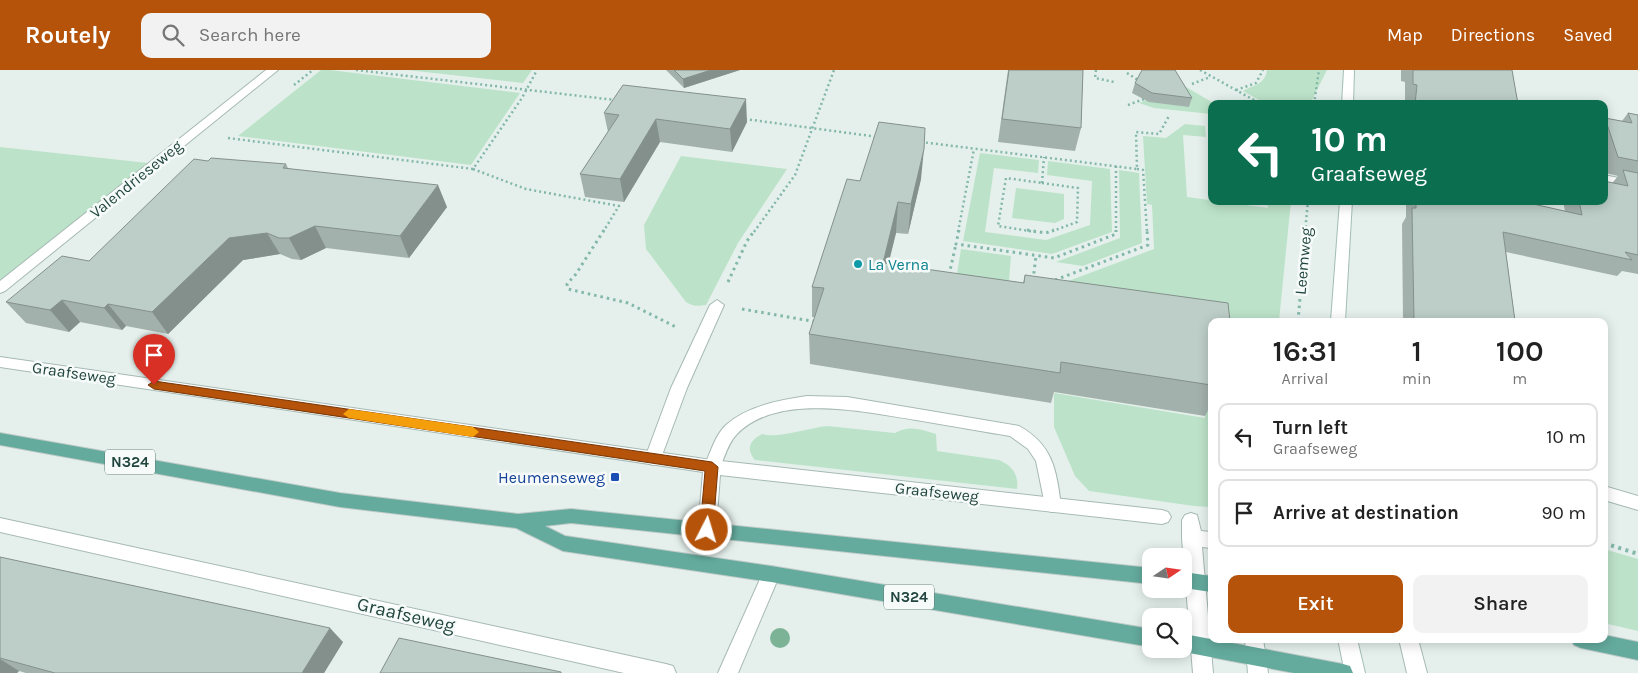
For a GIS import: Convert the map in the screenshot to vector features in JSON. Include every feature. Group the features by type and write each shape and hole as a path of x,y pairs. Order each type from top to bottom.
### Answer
{"main road":[{"name":"N324","path":"0,438 331,498 518,521 571,516 1142,575"},
{"name":"N324","path":"518,521 563,543 771,574 1142,636"},
{"path":"1600,643 1638,651"},
{"path":"1192,645 1343,673"}],"street":[{"name":"Valendrieseweg","path":"0,288 273,70"},
{"path":"1347,100 1349,70"},
{"path":"1608,180 1638,186"},
{"path":"1338,318 1346,205"},
{"path":"653,458 679,388 717,305"},
{"name":"Graafseweg","path":"0,362 712,467 1162,517"},
{"path":"707,530 712,467 722,444 731,430 752,416 781,406 807,402 847,403 1013,430 1028,437 1040,451 1048,468 1052,505"},
{"path":"1608,494 1638,503"},
{"path":"1191,520 1196,582 1192,645 1203,673"},
{"name":"Graafseweg","path":"0,525 666,673"},
{"path":"1191,538 1208,540"},
{"path":"728,673 771,574"},
{"path":"1349,643 1355,673"},
{"path":"1410,643 1417,673"}],"path":[{"path":"289,88 313,70"},
{"path":"356,70 623,102"},
{"path":"473,169 522,98 537,70"},
{"path":"819,322 717,305 747,241 795,175 814,129 834,70"},
{"path":"1096,70 1095,78 1114,82"},
{"path":"1200,70 1254,100"},
{"path":"1235,90 1256,83 1262,70"},
{"path":"1315,100 1319,70"},
{"path":"1127,72 1141,82"},
{"path":"1192,84 1211,76"},
{"path":"1128,105 1144,99"},
{"path":"1137,169 1136,132 1159,134 1169,116"},
{"path":"737,118 880,137"},
{"path":"235,132 227,138 473,169 517,186 583,201 619,206 576,274 569,279 568,288 628,303 670,324 699,344"},
{"path":"917,142 1143,170 1148,245 1050,282"},
{"path":"958,278 948,277 974,149"},
{"path":"1042,183 1044,157"},
{"path":"956,244 1054,258 1116,234 1116,166"},
{"path":"1006,178 1042,183 1078,188 1077,222 1046,233 998,226 1006,178"},
{"name":"Leemweg","path":"1298,318 1308,205"},
{"path":"1032,289 1036,256"},
{"path":"1608,544 1638,554"}],"green space":[{"path":"321,70 520,93 471,165 238,136"},
{"path":"407,70 532,70 523,83"},
{"path":"1267,70 1327,70 1312,100 1259,100 1243,91 1261,82"},
{"path":"1181,84 1208,100 1208,114 1154,108 1139,103 1146,100 1167,104"},
{"path":"1185,124 1205,126 1206,137 1183,135 1187,197 1208,200 1208,205 1246,205 1268,208 1268,205 1291,205 1279,318 1208,318 1208,320 1055,286 1154,249 1152,205 1147,204 1143,136 1166,138"},
{"path":"0,147 148,163 0,281"},
{"path":"980,153 1039,160 1038,173 994,168 985,232 1046,240 1090,225 1092,181 1047,175 1048,161 1110,169 1112,232 1052,254 963,241"},
{"path":"681,156 787,169 738,243 706,305 698,306 686,302 646,249 644,225"},
{"path":"1119,170 1139,173 1142,243 1083,266 1056,262 1120,238"},
{"path":"1016,188 1064,194 1064,219 1055,223 1012,218"},
{"path":"961,249 1011,256 1009,281 957,274"},
{"path":"1054,393 1205,418 1205,399 1208,400 1208,507 1089,491 1075,476 1054,427"},
{"path":"827,426 895,433 905,429 915,429 936,434 937,451 999,460 1008,465 1016,475 1017,489 755,460 750,452 750,446 754,439 762,434 776,435"},
{"path":"1608,550 1638,559 1638,631 1608,624"}],"building":[{"path":"674,70 711,70 683,79"},
{"path":"1009,70 1083,70 1081,128 1002,119"},
{"path":"1142,70 1175,70 1192,98 1152,93 1135,83"},
{"path":"1413,70 1512,70 1517,100 1415,100 1417,85 1413,84"},
{"path":"623,85 746,99 730,129 656,119 620,179 580,174 619,115 604,113"},
{"path":"1628,113 1638,115 1638,161 1618,157 1608,127 1608,119 1632,123"},
{"name":"La Verna","path":"879,122 925,128 924,149 911,204 898,202 883,263 1024,283 1025,275 1228,303 1230,318 1208,318 1208,385 1061,362 1060,373 809,334 824,288 812,287 847,179 860,181"},
{"path":"211,158 286,164 283,168 438,185 400,236 315,226 289,238 279,238 267,233 229,238 152,312 108,304 104,308 62,300 50,310 6,302 62,256 89,261 194,159 208,161"},
{"path":"1623,170 1638,173 1638,255 1625,252 1632,260 1503,232 1515,318 1414,318 1412,208 1416,208 1416,205 1538,205 1582,215 1580,205 1608,205 1608,182 1628,186"},
{"path":"0,557 330,628 302,673 55,673 0,658"},
{"path":"399,638 561,672 561,673 380,673"}],"slow traffic":[{"path":"349,414 473,432"}],"place":[{"name":"La Verna","path":"858,264"},
{"name":"Heumenseweg","path":"615,477"}],"route":[{"path":"154,385 712,467 707,530"}]}
